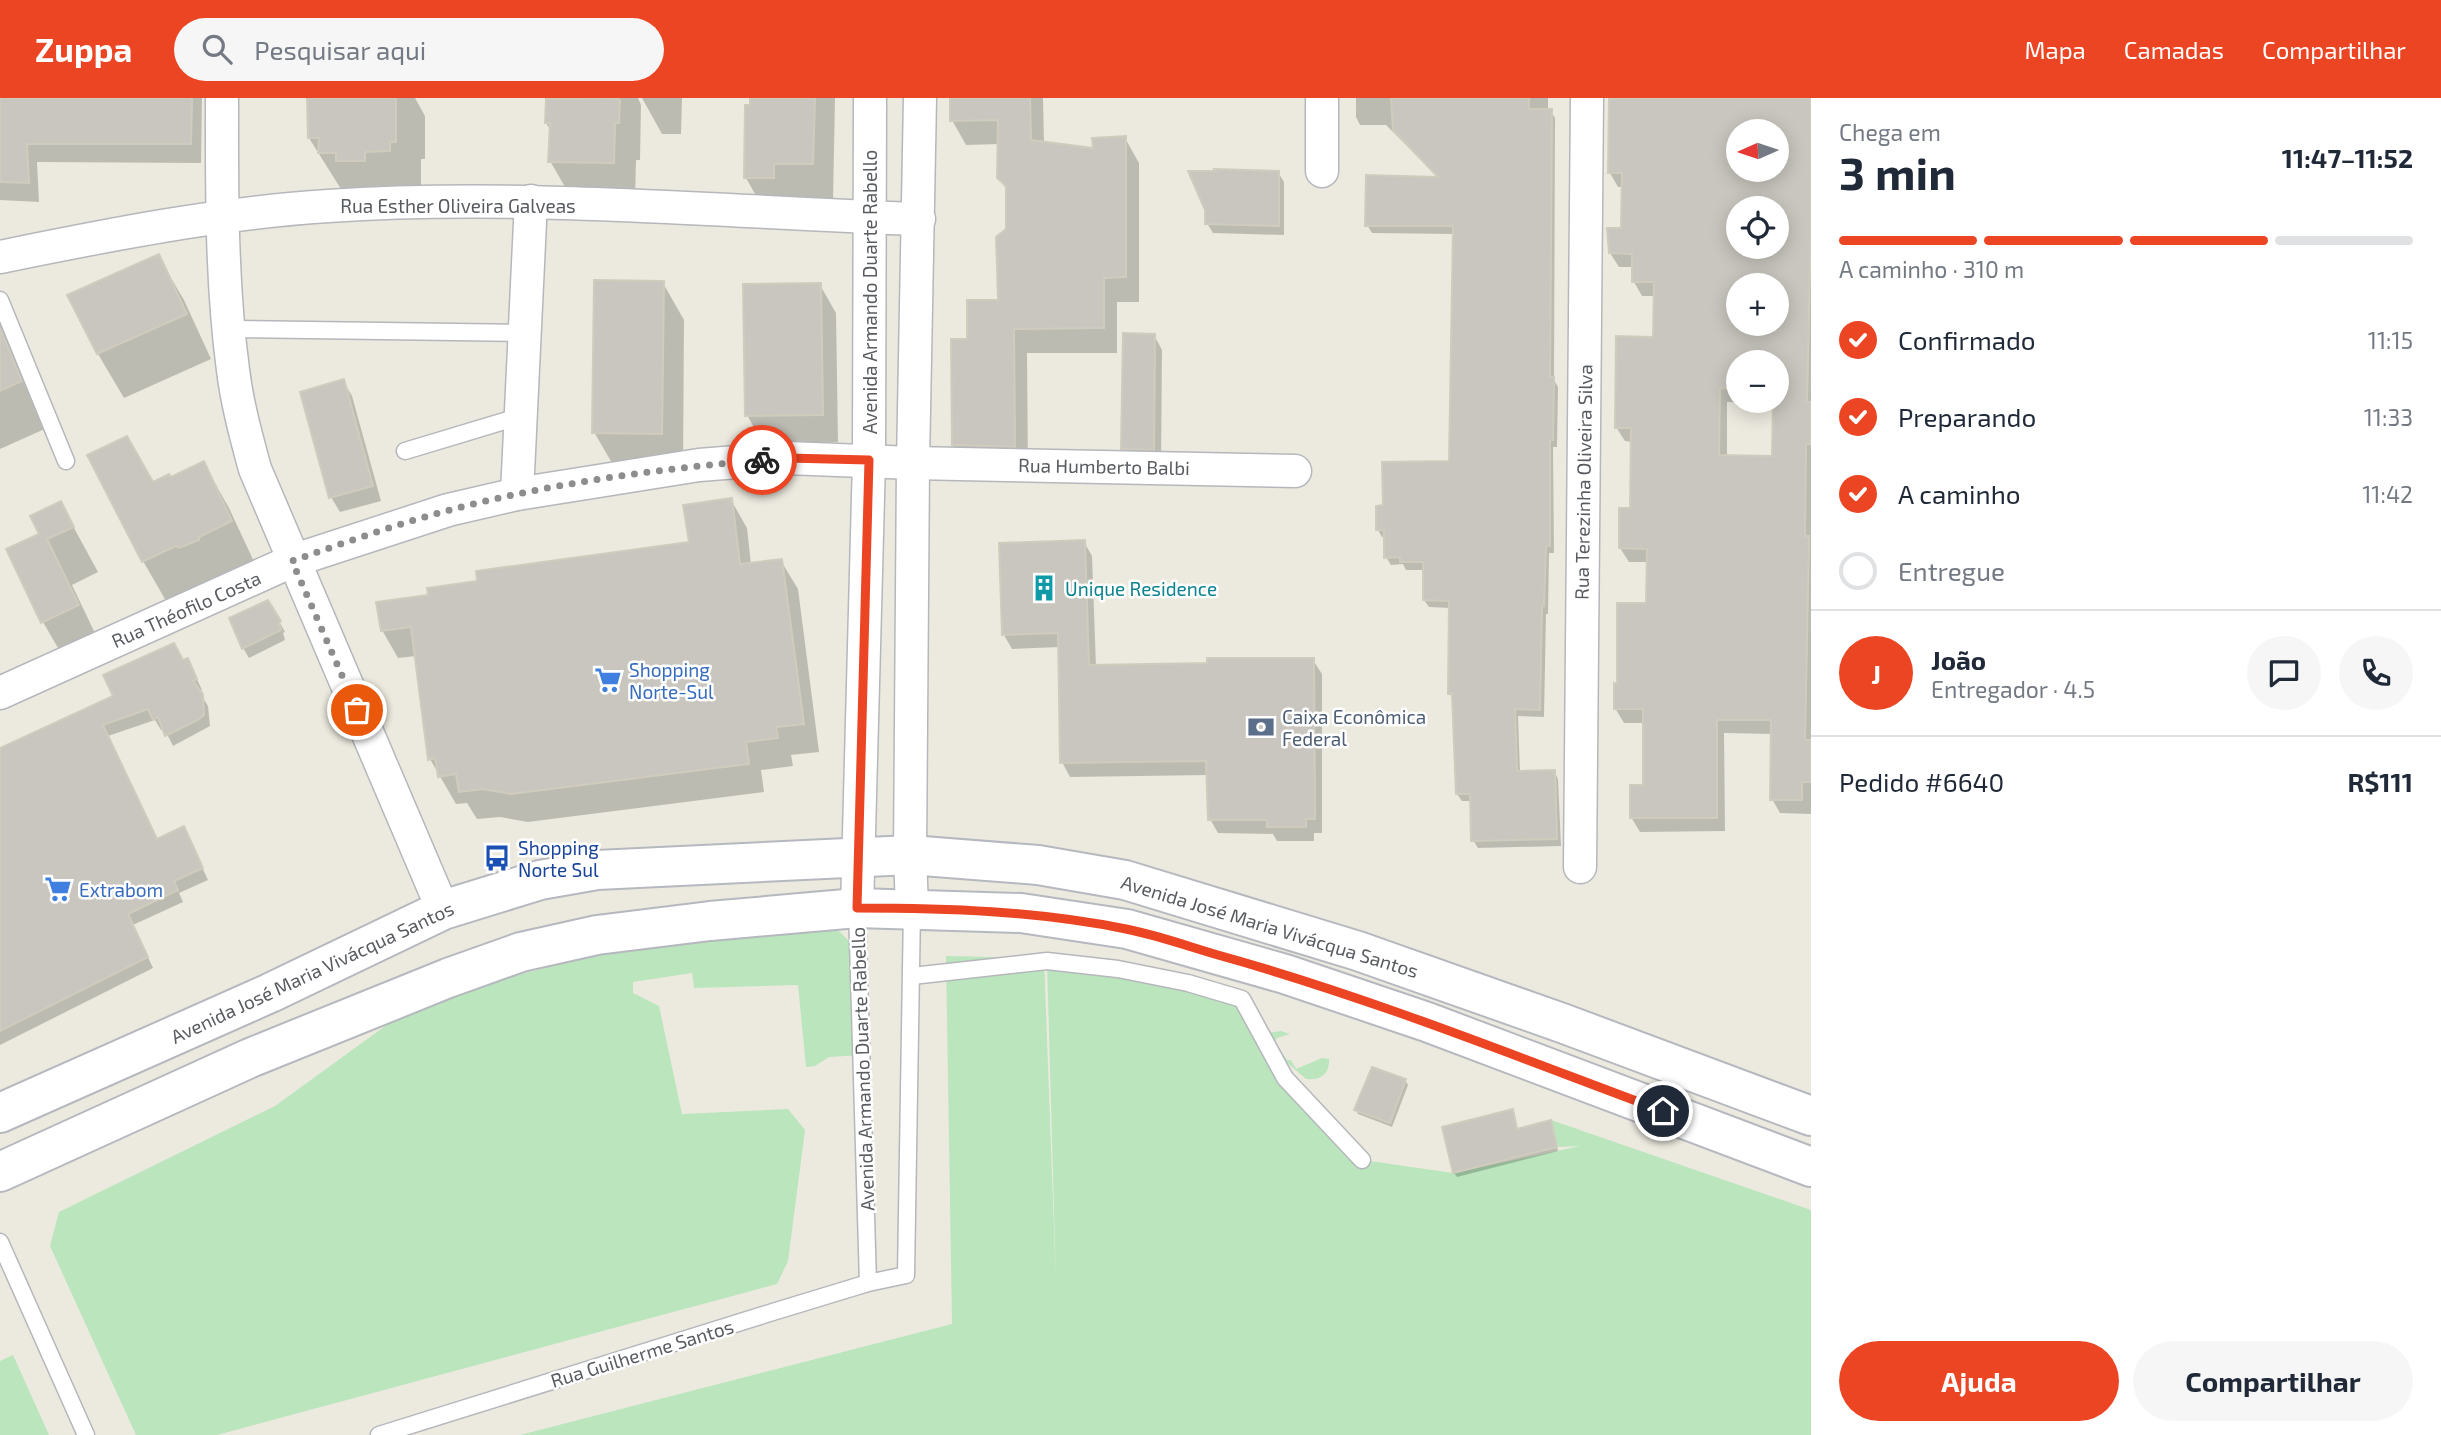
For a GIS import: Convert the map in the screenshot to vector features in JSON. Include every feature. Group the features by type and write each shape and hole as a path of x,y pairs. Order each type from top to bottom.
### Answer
{"main road":[{"name":"Avenida José Maria Vivácqua Santos","path":"0,1113 270,993 443,910 540,880 597,870 910,855 1038,865 1125,880 1371,956 1562,1023 1811,1116"},
{"path":"0,1172 250,1058 358,1013 521,952 610,934 710,920 857,908 1021,913 1127,929 1285,974 1427,1022 1811,1167"}],"street":[{"path":"222,98 222,217 229,329 241,416 255,469 443,910"},
{"name":"Avenida Armando Duarte Rabello","path":"857,908 869,460 870,98"},
{"path":"912,908 910,855 920,98"},
{"path":"1322,98 1322,171"},
{"name":"Rua Terezinha Oliveira Silva","path":"1580,867 1587,98"},
{"path":"517,494 531,201"},
{"name":"Rua Esther Oliveira Galveas","path":"0,257 222,217 327,206 411,202 531,201 919,219"},
{"name":"Rua Théofilo Costa","path":"0,693 292,561 448,510 517,494 699,465 787,458 914,463"},
{"name":"Rua Humberto Balbi","path":"914,463 1295,471"}],"lane":[{"path":"0,300 66,461"},
{"path":"229,329 525,333"},
{"path":"405,451 521,416"},
{"name":"Avenida Armando Duarte Rabello","path":"857,908 868,1283"},
{"path":"912,908 912,976 1047,961 1118,969 1188,983 1242,999 1285,1078 1362,1160"},
{"name":"Rua Guilherme Santos","path":"379,1435 868,1283 906,1275 912,976"},
{"path":"0,1242 86,1435"}],"green space":[{"path":"835,927 850,942 862,1055 829,1057 815,1066 806,1067 798,985 694,988 692,973 633,982 633,993 659,1006 682,1114 788,1109 805,1130 788,1261 777,1284 217,1435 136,1435 50,1246 59,1212 275,1106 399,1016 485,983 599,955 692,939"},
{"path":"946,956 1044,958 1056,1283 1047,961 1242,999 1266,1033 1281,1031 1290,1034 1277,1038 1275,1043 1296,1069 1322,1058 1329,1059 1328,1069 1323,1075 1316,1079 1306,1079 1268,1046 1363,1160 1453,1173 1580,1146 1557,1147 1551,1120 1811,1210 1811,1435 520,1435 952,1324"},
{"path":"13,1355 49,1435 0,1435 0,1361"}],"building":[{"path":"0,98 192,98 191,144 27,144 29,183 0,182"},
{"path":"307,98 396,98 396,142 390,142 390,151 365,152 365,161 336,161 336,153 318,153 319,138 308,138"},
{"path":"750,98 815,98 813,164 774,164 774,178 744,178 745,105 750,105"},
{"path":"950,98 1030,98 1031,140 1093,148 1092,138 1126,136 1126,277 1104,278 1104,328 1014,329 1015,447 952,445 951,339 967,339 967,300 998,300 996,237 1006,229 1006,186 997,178 998,120 950,121"},
{"path":"1391,98 1529,98 1529,109 1552,109 1550,377 1554,377 1553,440 1550,440 1550,546 1546,546 1542,606 1540,710 1515,709 1517,771 1555,770 1557,839 1471,841 1470,794 1456,794 1452,694 1448,694 1449,601 1423,600 1423,562 1400,562 1400,557 1384,558 1384,530 1376,530 1376,506 1383,505 1382,462 1449,461 1453,226 1365,226 1366,175 1438,177 1393,130"},
{"path":"1609,98 1811,98 1807,402 1811,402 1811,444 1806,444 1805,536 1809,536 1805,740 1811,740 1811,782 1802,782 1802,800 1770,800 1771,720 1717,720 1717,818 1630,818 1630,785 1643,785 1643,709 1614,709 1614,683 1617,684 1617,603 1646,603 1647,549 1619,548 1619,508 1630,508 1631,428 1615,428 1616,336 1653,337 1654,282 1632,282 1632,254 1609,253 1607,228 1621,228 1622,173 1608,173"},
{"path":"546,99 620,100 619,123 615,123 614,163 548,162 550,123 545,123"},
{"path":"1214,169 1279,171 1279,226 1205,224 1205,210 1188,171 1215,171"},
{"path":"159,254 187,314 97,354 67,295"},
{"path":"594,280 664,281 662,434 592,433"},
{"path":"821,283 823,415 745,416 743,284"},
{"path":"0,328 22,381 0,391"},
{"path":"1123,333 1155,334 1154,450 1121,449"},
{"path":"344,379 373,486 329,498 300,392"},
{"path":"127,436 153,482 169,474 171,477 204,461 232,521 199,537 199,540 179,548 176,546 142,562 87,455"},
{"name":"Shopping Norte-Sul","path":"732,498 740,564 782,559 804,724 776,727 778,738 746,742 749,764 511,794 483,789 459,792 456,774 438,777 435,758 428,760 411,627 381,631 376,602 428,595 427,588 477,581 476,571 689,542 683,505"},
{"path":"61,501 74,527 47,539 79,605 41,623 6,549 39,534 30,516"},
{"path":"1085,540 1089,665 1207,663 1207,658 1314,658 1315,819 1306,819 1306,827 1267,827 1267,820 1208,820 1206,761 1060,763 1058,633 1002,635 999,543"},
{"path":"268,600 281,621 281,630 242,649 229,618"},
{"path":"174,643 183,660 188,658 197,679 193,681 203,694 204,715 165,736 158,717 153,720 148,709 103,725 157,839 184,826 203,868 174,881 178,890 128,914 148,957 0,1031 0,748 113,696 103,675"},
{"path":"1372,1067 1406,1079 1390,1123 1354,1110"},
{"path":"1513,1109 1517,1129 1551,1120 1557,1147 1453,1173 1442,1127"}],"way so far":[{"path":"357,710 292,561 448,510 517,494 699,465 762,460"}],"place":[{"name":"Unique Residence","path":"1044,588"},
{"name":"Shopping Norte-Sul","path":"608,680"},
{"name":"Caixa Econômica Federal","path":"1261,727"},
{"name":"Shopping Norte Sul","path":"497,858"},
{"name":"Extrabom","path":"58,889"}],"route":[{"path":"762,460 869,460 857,908 1021,913 1127,929 1285,974 1427,1022 1663,1111"}]}
